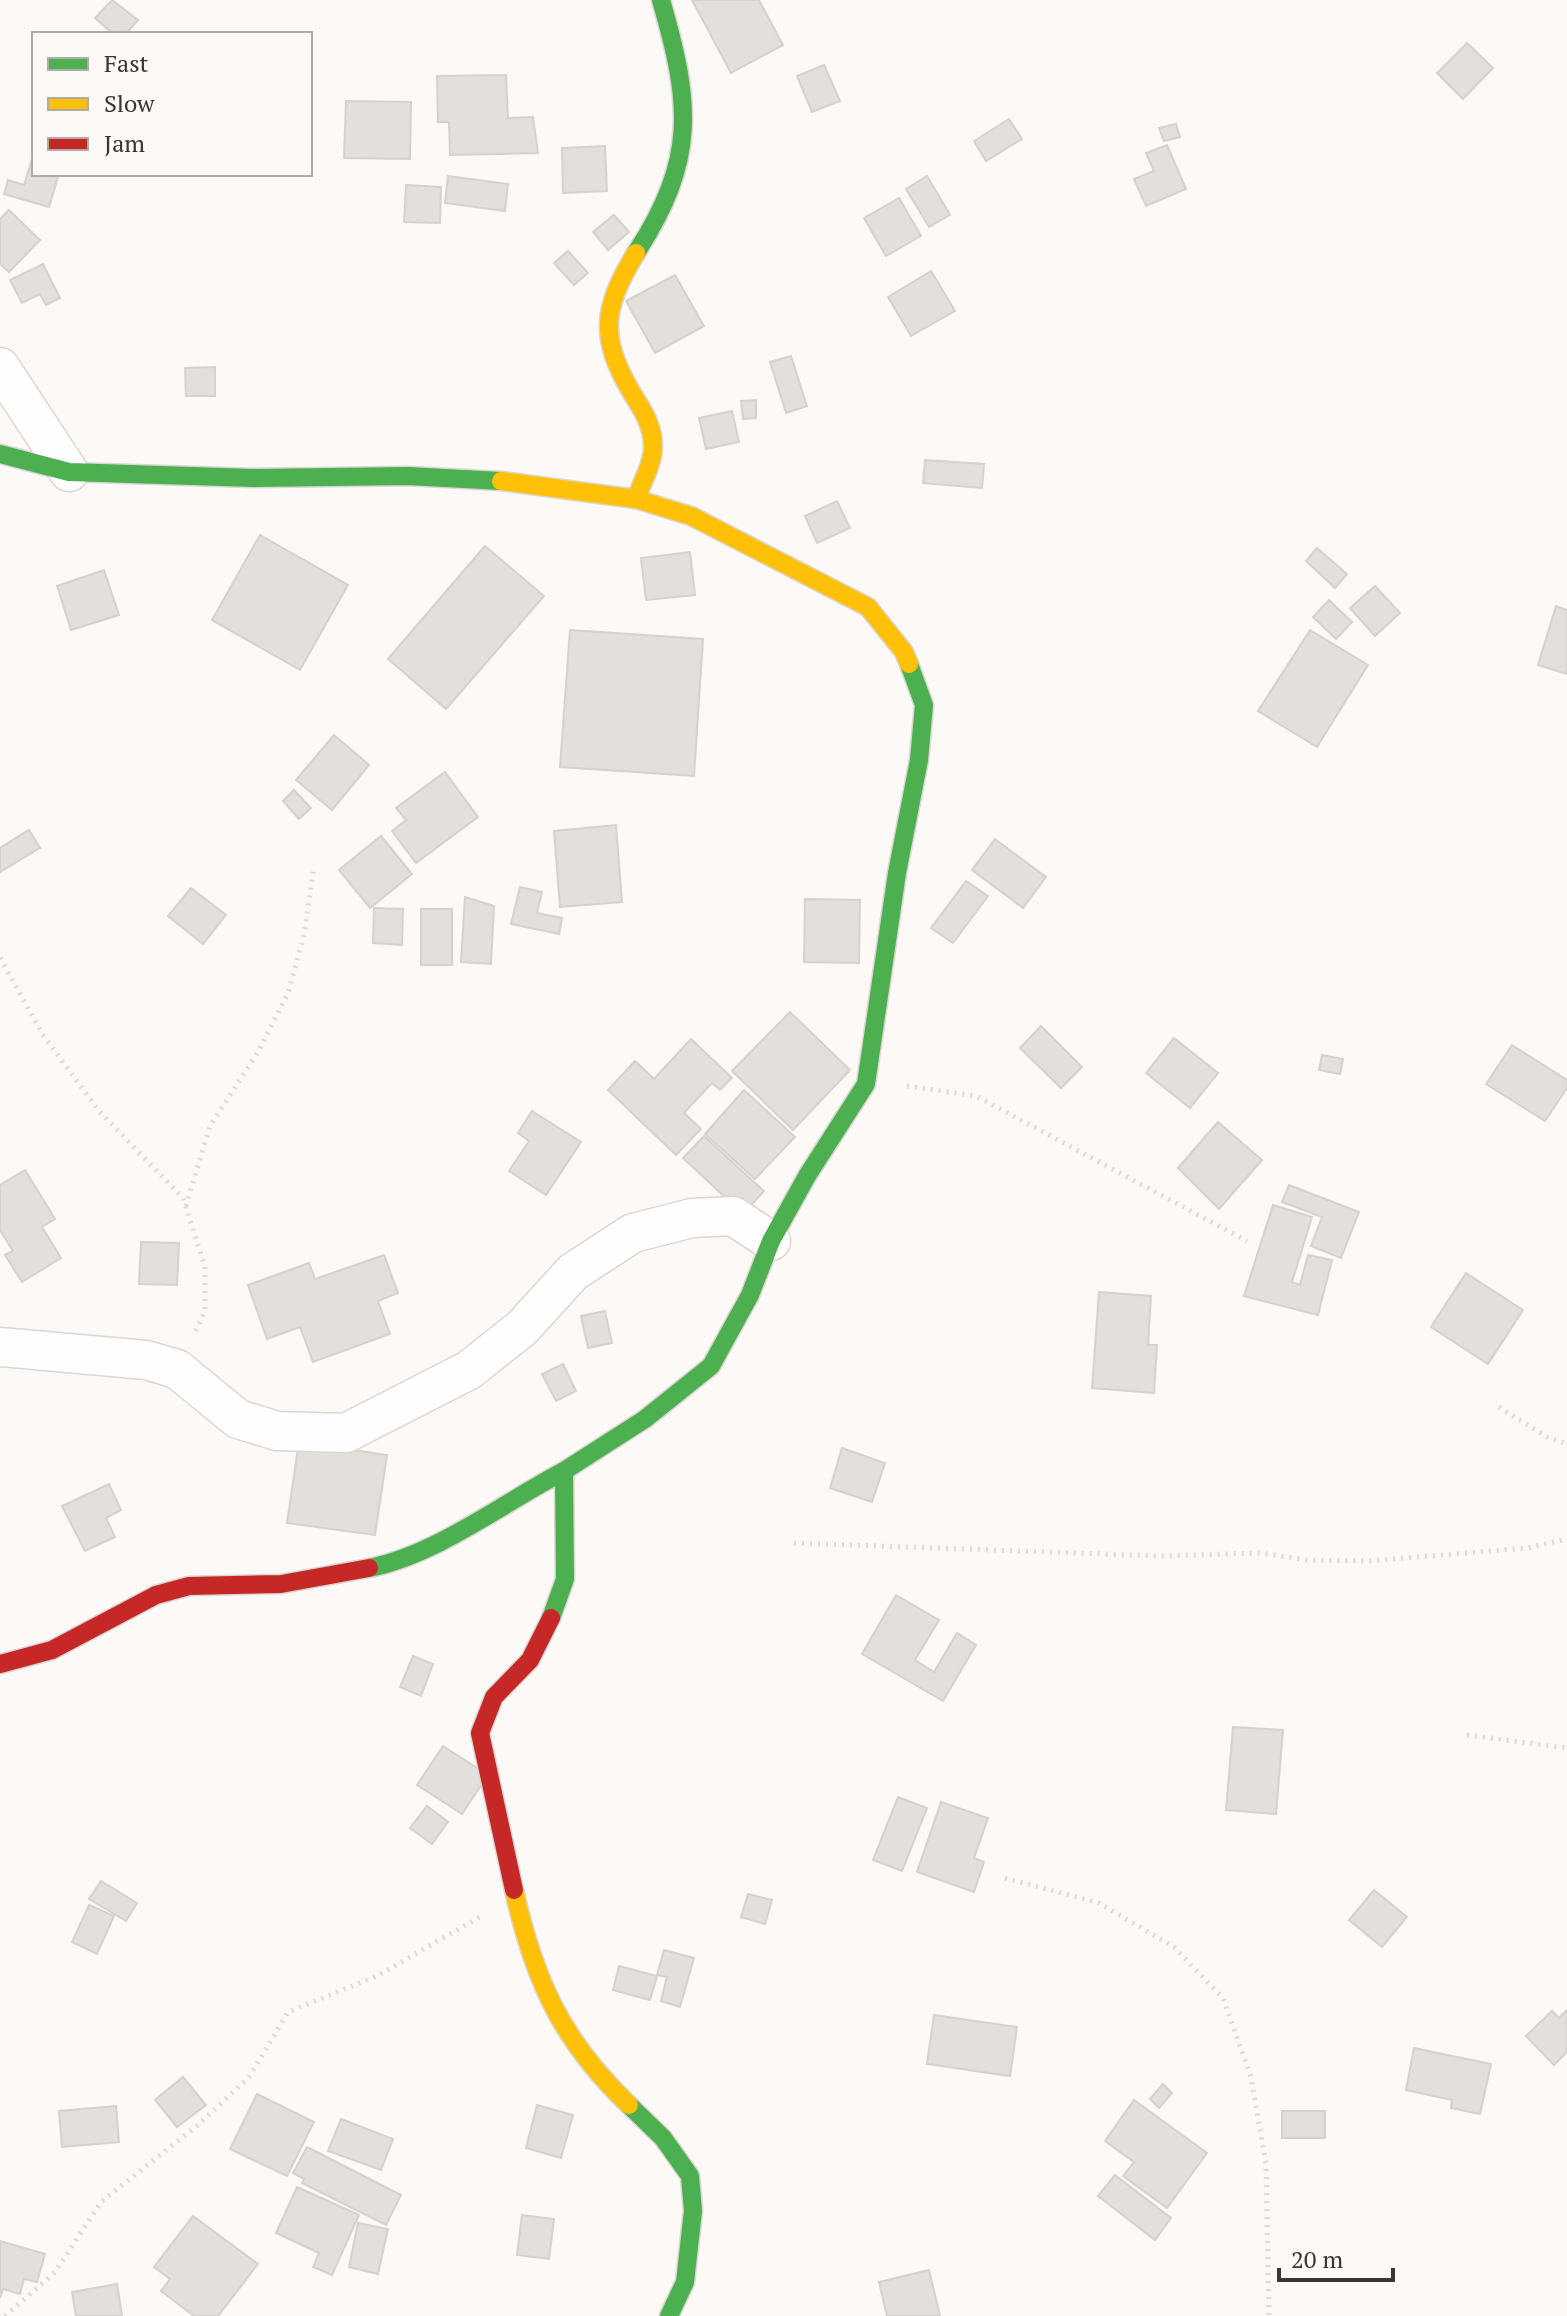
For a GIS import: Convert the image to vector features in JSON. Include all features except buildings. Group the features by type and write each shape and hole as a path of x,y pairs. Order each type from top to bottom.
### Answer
{"street":[{"path":"636,499 653,446 643,415 619,374 607,329 615,293 663,211 683,155 682,95 661,0"},
{"path":"0,367 69,472"},
{"path":"0,454 69,472 253,478 408,476 534,483 636,499 691,516 868,607 904,652 924,705 866,1084 807,1176 771,1241 750,1295 711,1366 645,1419 564,1471 506,1501 463,1531 383,1565 281,1584 189,1586 156,1595 52,1650 0,1664"},
{"path":"0,1347 146,1360 177,1369 238,1419 277,1431 346,1433 469,1370 522,1328 573,1272 633,1233 692,1218 733,1216 771,1241"},
{"path":"564,1471 565,1579 548,1628 530,1660 494,1697 480,1733 516,1898 540,1979 565,2031 592,2070 663,2138 690,2176 693,2211 685,2282 669,2316"}],"path":[{"path":"186,1207 210,1126 258,1052 288,993 304,935 314,866"},
{"path":"0,958 43,1035 99,1111 183,1198 205,1267 205,1311 177,1369"},
{"path":"866,1084 935,1087 976,1096 1247,1241"},
{"path":"1499,1407 1547,1437 1567,1444"},
{"path":"794,1543 1160,1556 1260,1553 1307,1560 1368,1561 1527,1548 1567,1539"},
{"path":"1467,1735 1567,1748"},
{"path":"1005,1878 1099,1903 1174,1947 1223,1998 1251,2077 1266,2164 1269,2316"},
{"path":"5,2316 55,2272 101,2202 198,2125 249,2077 288,2012 377,1976 450,1932 516,1898"}],"traffic: fast":[{"path":"636,253 670,188 679,159 683,130 678,70 661,0"},
{"path":"0,454 69,472 253,478 408,476 501,481"},
{"path":"551,1618 565,1579 564,1471 645,1419 711,1366 750,1295 771,1241 807,1176 866,1084 897,873 919,760 924,705 909,664"},
{"path":"369,1568 419,1552 444,1540 564,1471"},
{"path":"629,2105 663,2138 690,2176 693,2211 685,2282 669,2316"}],"traffic: slow":[{"path":"636,253 616,291 609,324 614,357 647,419 653,439 651,459 636,499"},
{"path":"501,481 636,499 691,516 868,607 904,652 909,664"},
{"path":"514,1890 531,1953 554,2007 586,2057 629,2105"}],"traffic: jam":[{"path":"0,1664 52,1650 156,1595 189,1586 281,1584 369,1568"},
{"path":"514,1890 480,1733 494,1697 530,1660 551,1618"}]}
